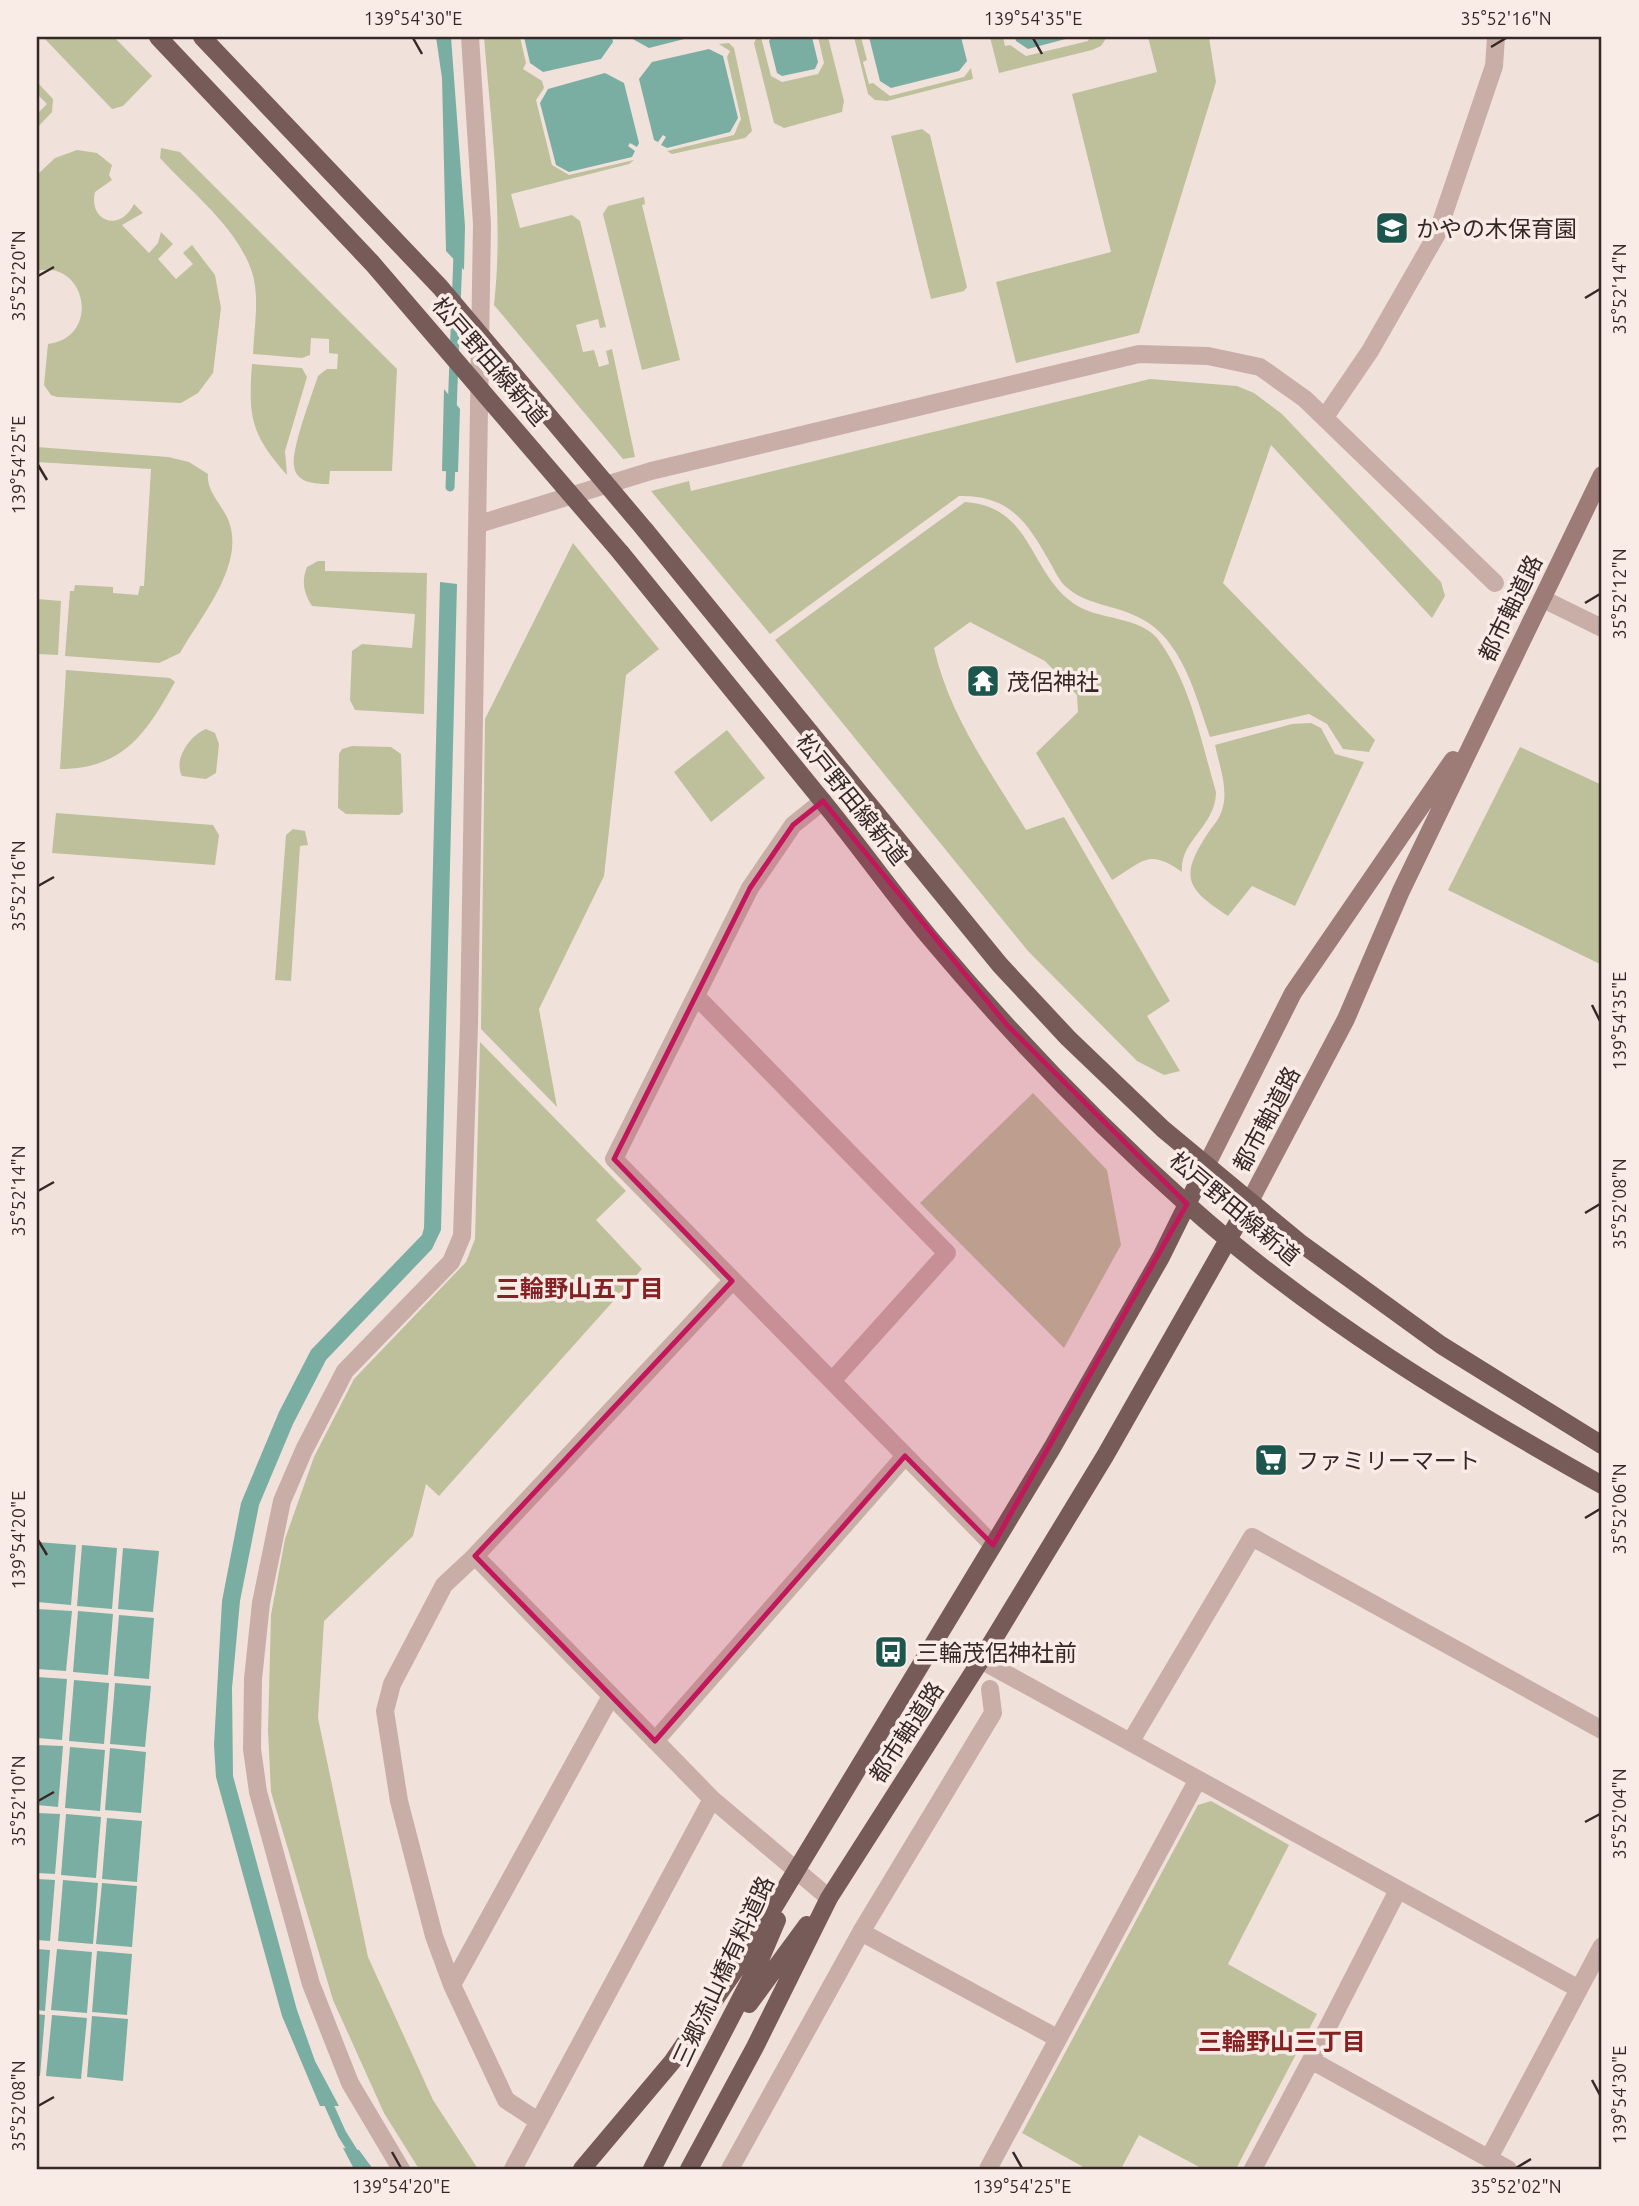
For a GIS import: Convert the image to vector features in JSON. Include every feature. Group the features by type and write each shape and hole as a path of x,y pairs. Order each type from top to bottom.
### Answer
{"main road":[{"name":"松戸野田線新道","path":"158,37 372,263 621,553 823,801 929,937 1007,1025 1187,1204 1228,1239 1425,1381 1602,1485"},
{"name":"松戸野田線新道","path":"202,37 440,287 645,530 1000,965 1068,1038 1206,1166 1299,1242 1440,1345 1602,1446"},
{"name":"都市軸道路","path":"797,1872 1152,1273 1206,1166"},
{"name":"都市軸道路","path":"829,1898 981,1660 1105,1456 1250,1201"},
{"name":"三郷流山橋有料道路","path":"652,2169 757,1967 797,1872"},
{"path":"582,2169 672,2062 711,2010 797,1872"},
{"name":"三郷流山橋有料道路","path":"693,2091 770,1972 829,1898"},
{"path":"689,2169 755,2047 829,1898"}],"street":[{"path":"401,2169 350,2083 312,1984 258,1792 252,1749 253,1679 261,1603 282,1501 304,1450 345,1371 451,1262 462,1236 470,1025 482,224 470,37"},
{"path":"1325,418 1370,351 1437,234 1494,66 1496,37"},
{"path":"479,524 651,471 1139,354 1208,356 1260,367 1305,398 1494,583"},
{"name":"都市軸道路","path":"1250,1201 1346,1019 1401,891 1602,475"},
{"path":"1543,599 1602,628"},
{"path":"1206,1166 1293,993 1482,721"},
{"path":"823,801 793,825 750,888 614,1158 732,1282 993,1545"},
{"path":"696,996 947,1253 832,1381"},
{"path":"538,2122 506,2100 452,1985 435,1936 399,1801 385,1711 392,1684 444,1585 475,1556 732,1282"},
{"path":"655,1741 905,1456"},
{"path":"1131,1741 1252,1537 1602,1730"},
{"path":"475,1556 712,1799 829,1898"},
{"path":"981,1660 1579,1989"},
{"path":"730,2169 861,1932 993,1713 990,1689"},
{"path":"452,1985 611,1696"},
{"path":"988,2169 1197,1781"},
{"path":"513,2169 712,1799"},
{"path":"1253,2169 1398,1890"},
{"path":"861,1932 1057,2038"},
{"path":"1489,2158 1602,1946"},
{"path":"1311,2060 1508,2169"}],"highlighted area":[{"path":"823,801 1007,1025 1187,1204 993,1545 905,1456 655,1741 475,1556 732,1281 614,1159 750,888 793,825"}],"green space":[{"path":"43,37 114,37 152,76 123,106 112,109"},
{"path":"484,37 520,37 526,63 523,69 542,81 544,88 536,100 552,165 569,175 634,160 629,164 511,194 520,228 572,215 580,221 606,327 600,328 598,319 576,325 583,352 594,350 599,367 609,364 606,351 612,349 635,457 623,459 494,305 497,205"},
{"path":"757,37 761,37 771,76 782,82 818,74 824,63 818,37 828,37 844,101 842,112 784,128 774,123 754,43"},
{"path":"854,37 861,37 867,60 863,62 869,84 873,83 890,96 964,77 971,68 973,79 887,101 875,100 868,94"},
{"path":"990,37 1003,37 1005,46 1010,45 1026,56 1088,41 1090,37 1107,37 1101,46 1092,50 999,73"},
{"path":"1148,37 1209,37 1216,82 1139,333 1016,363 996,282 1111,252 1072,94 1157,72"},
{"path":"729,43 734,48 752,131 745,138 672,154 667,151 734,135 741,119 727,57 730,51 719,44"},
{"path":"37,82 53,99 52,112 37,128 37,114 47,104 37,94"},
{"path":"922,129 930,135 967,287 964,291 931,299 891,136"},
{"path":"161,148 180,152 397,369 392,471 330,471 329,484 312,483 298,476 294,458 307,408 318,376 327,369 337,369 338,354 329,353 329,339 311,338 310,355 302,358 253,354 256,292 245,256 236,240 212,211 160,158"},
{"path":"77,150 97,153 112,165 109,175 112,180 95,192 96,210 101,216 114,221 128,213 134,204 143,213 122,225 149,253 158,243 161,232 173,244 158,259 176,279 193,264 183,253 192,245 215,275 221,308 213,373 198,393 181,403 57,397 51,395 44,385 48,344 65,338 76,328 81,315 81,300 76,287 67,276 54,270 37,271 37,175 55,158"},
{"path":"644,197 645,204 642,205 680,360 642,370 603,214 608,206"},
{"path":"252,364 302,368 307,377 285,451 287,475 266,448 254,424 251,398"},
{"path":"1150,379 1237,386 1254,393 1282,414 1441,582 1445,596 1432,618 1271,445 1223,583 1375,740 1369,752 1343,749 1327,724 1309,714 1210,737 1193,687 1166,639 1153,626 1138,617 1091,601 1065,586 1023,522 1014,512 990,500 959,496 770,634 651,491 689,481 691,491"},
{"path":"37,447 168,457 189,462 208,474 212,493 229,522 231,556 218,591 180,653 159,663 65,656 70,591 74,591 75,585 113,587 113,593 138,595 140,586 144,586 151,469 37,462"},
{"path":"965,502 987,506 1004,515 1028,542 1058,590 1073,603 1152,633 1171,659 1187,695 1216,792 1210,814 1186,851 1182,872 1161,860 1153,859 1139,863 1112,880 1036,753 1078,712 1077,695 1045,661 970,622 934,648 960,719 1026,830 1064,817 1170,1001 1147,1016 1180,1071 1164,1075 1137,1061 1028,951 775,640"},
{"path":"573,543 659,649 626,675 604,876 539,1009 557,1107 481,1029 485,719"},
{"path":"318,561 325,561 325,571 427,573 424,714 355,710 350,700 352,651 362,644 412,648 415,614 312,606 305,592 304,578 307,567"},
{"path":"37,599 61,601 58,655 37,654"},
{"path":"66,670 170,678 175,682 143,732 117,755 82,767 60,769"},
{"path":"1311,723 1321,728 1335,754 1364,762 1295,906 1252,886 1228,916 1203,898 1191,881 1193,861 1220,816 1224,802 1223,777 1215,745 1292,724"},
{"path":"206,729 215,733 219,744 216,773 206,779 182,776 181,756 189,742"},
{"path":"727,730 765,778 711,822 674,772"},
{"path":"352,746 391,747 401,754 403,812 399,815 346,814 338,808 339,754 342,749"},
{"path":"1520,747 1602,785 1602,965 1448,890"},
{"path":"56,813 213,825 219,835 215,865 52,853"},
{"path":"293,829 305,831 308,845 300,846 291,981 275,980 286,835"},
{"path":"480,1042 626,1191 596,1220 642,1269 439,1496 426,1484 413,1536 324,1621 318,1718 368,1957 433,2100 478,2169 419,2169 384,2113 333,2000 271,1792 268,1731 271,1615 285,1539 314,1457 354,1379 466,1262 475,1239"},
{"path":"1033,1093 1107,1170 1121,1245 1064,1348 920,1203"},
{"path":"1211,1801 1289,1845 1228,1964 1317,2014 1236,2169 1203,2169 1139,2135 1121,2169 1087,2169 1022,2133 1198,1805"}],"water":[{"path":"436,37 451,37 465,226 464,270 446,251 442,78"},
{"path":"524,37 612,37 613,42 601,59 543,72 530,63"},
{"path":"629,37 692,37 649,48"},
{"path":"772,37 812,37 818,62 815,69 782,76 777,73 769,41"},
{"path":"869,37 961,37 967,61 959,71 891,88 880,81"},
{"path":"1015,37 1073,37 1028,49 1016,41"},
{"path":"709,49 723,56 738,118 730,132 667,148 661,145 666,137 663,135 658,142 654,140 639,79 652,62"},
{"path":"605,73 624,83 639,143 637,147 630,143 628,146 635,151 632,157 569,172 556,165 540,103 548,89"},
{"path":"444,389 460,409 458,472 442,471"},
{"path":"440,582 457,584 441,1230 432,1249 326,1360 293,1424 259,1505 240,1601 232,1688 233,1776 297,2010 315,2061 339,2106 320,2106 282,2016 216,1777 214,1745 222,1601 241,1503 279,1412 311,1350 422,1235 424,1228"},
{"path":"37,1542 76,1545 71,1605 37,1602"},
{"path":"82,1545 117,1548 112,1609 77,1606"},
{"path":"123,1548 159,1551 153,1612 118,1609"},
{"path":"37,1609 72,1611 66,1671 37,1669"},
{"path":"78,1611 113,1614 108,1675 73,1672"},
{"path":"119,1615 154,1618 149,1679 114,1676"},
{"path":"37,1677 67,1679 62,1740 37,1738"},
{"path":"74,1680 109,1683 104,1744 69,1741"},
{"path":"115,1683 151,1686 145,1747 110,1744"},
{"path":"37,1745 63,1746 58,1807 37,1805"},
{"path":"70,1747 105,1750 100,1811 65,1808"},
{"path":"110,1748 146,1752 141,1813 105,1810"},
{"path":"37,1813 60,1814 55,1874 37,1873"},
{"path":"66,1814 101,1817 96,1878 61,1875"},
{"path":"107,1818 142,1821 137,1882 102,1879"},
{"path":"37,1879 55,1880 50,1941 37,1940"},
{"path":"63,1880 98,1883 93,1944 58,1941"},
{"path":"102,1883 137,1886 132,1947 96,1944"},
{"path":"37,1949 50,1950 45,2011 37,2010"},
{"path":"57,1949 92,1952 87,2013 51,2010"},
{"path":"97,1951 132,1954 127,2015 92,2012"},
{"path":"37,2014 45,2015 40,2076 37,2076"},
{"path":"52,2015 87,2018 81,2079 46,2076"},
{"path":"92,2016 128,2019 123,2081 87,2077"},
{"path":"343,2148 359,2150 373,2169 354,2169"}],"waterway":[{"path":"452,412 458,255"},
{"path":"450,487 451,461"},
{"path":"325,2096 342,2134 364,2169"}],"place":[{"name":"かやの木保育園","path":"1392,228"},
{"name":"茂侶神社","path":"983,681"},
{"name":"ファミリーマート","path":"1271,1460"},
{"name":"三輪茂侶神社前","path":"891,1652"}],"district":[{"name":"三輪野山五丁目","path":"580,1288"},
{"name":"三輪野山三丁目","path":"1282,2041"}]}
